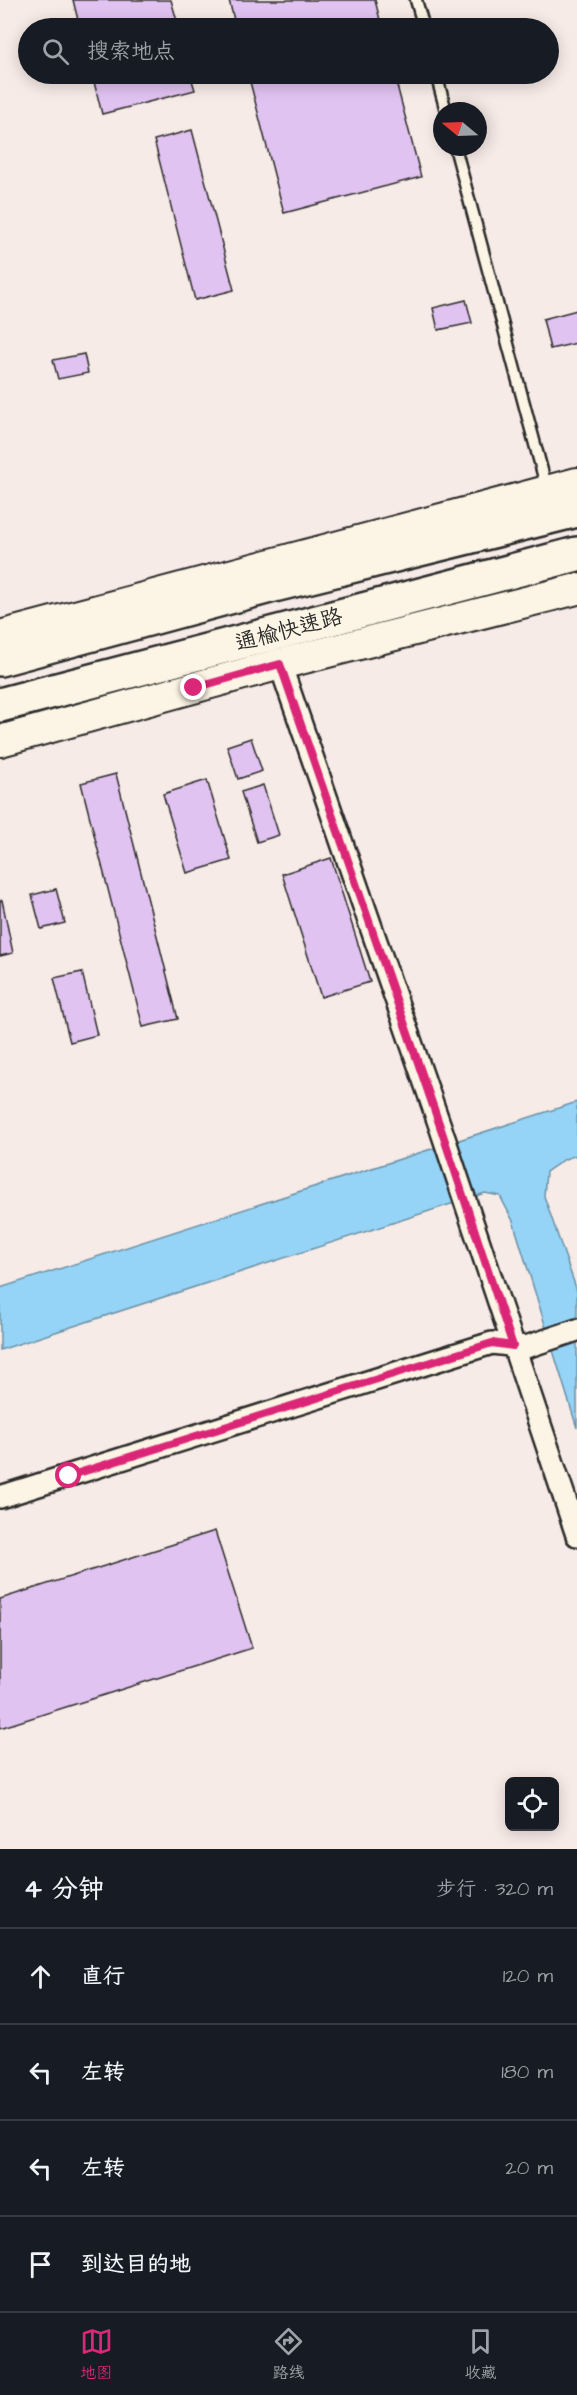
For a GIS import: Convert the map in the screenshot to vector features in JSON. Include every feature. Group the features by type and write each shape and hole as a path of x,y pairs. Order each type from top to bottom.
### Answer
{"highway":[{"name":"通榆快速路","path":"0,659 270,586 577,510"},
{"name":"通榆快速路","path":"0,705 577,554"}],"street":[{"path":"0,636 577,483"},
{"path":"0,741 280,664 577,589"},
{"path":"280,664 441,1129 577,1535"},
{"path":"0,1497 492,1343 526,1347 577,1330"}],"lane":[{"path":"416,0 421,18"},
{"path":"439,84 444,102"},
{"path":"457,156 547,490"}],"water":[{"path":"577,1102 577,1155 565,1159 546,1172 544,1196 577,1291 577,1428 513,1221 500,1196 485,1193 0,1350 0,1288"}],"building":[{"path":"73,0 171,0 176,18 78,18"},
{"path":"229,0 375,0 380,18 234,18"},
{"path":"94,84 193,84 195,90 102,114"},
{"path":"251,84 397,84 421,177 284,213"},
{"path":"192,130 234,290 195,300 154,140"},
{"path":"466,300 472,323 438,330 433,308"},
{"path":"577,310 577,343 550,349 543,319"},
{"path":"84,354 88,373 58,379 53,360"},
{"path":"251,738 262,771 238,779 227,746"},
{"path":"116,774 178,1019 143,1027 81,783"},
{"path":"207,780 231,860 187,873 163,794"},
{"path":"263,785 279,835 257,842 241,792"},
{"path":"331,858 370,982 321,997 282,874"},
{"path":"56,889 65,923 41,929 32,895"},
{"path":"2,900 13,953 0,956 0,901"},
{"path":"82,972 97,1035 70,1042 54,978"},
{"path":"215,1531 252,1648 0,1728 0,1599"}],"route":[{"path":"69,1476 492,1343 513,1346 441,1129 280,664 194,688"}]}
